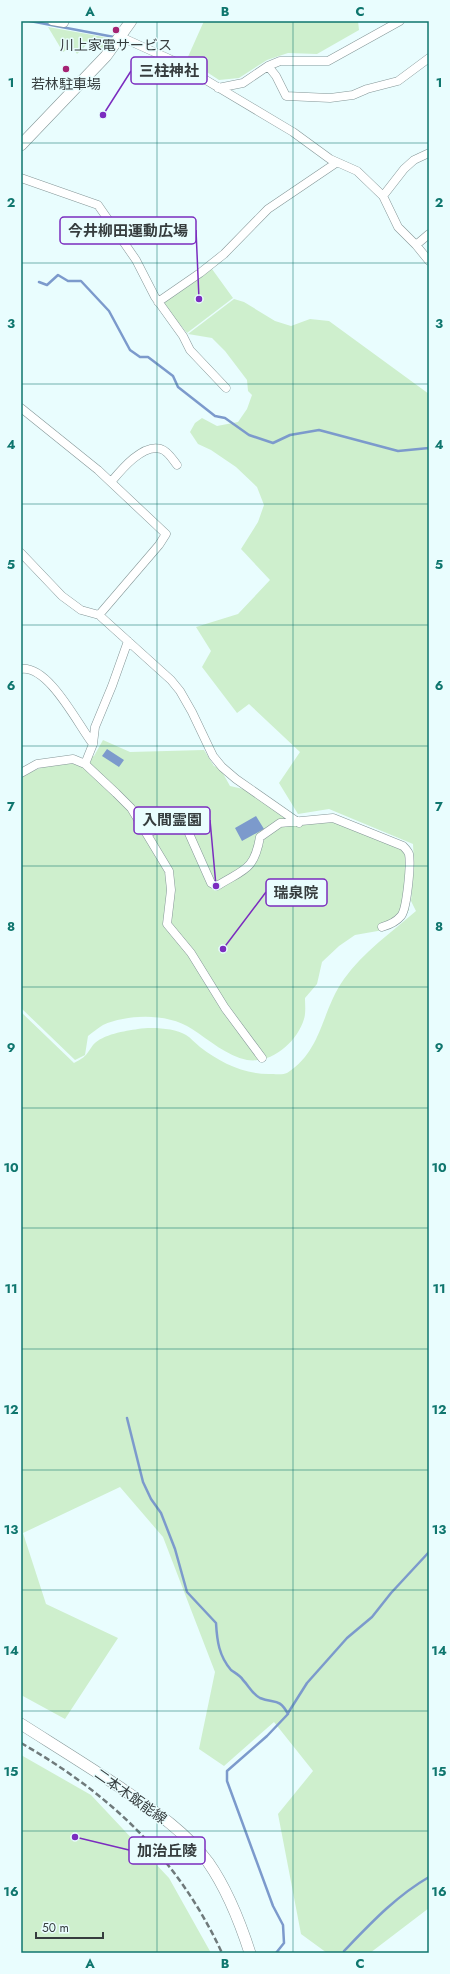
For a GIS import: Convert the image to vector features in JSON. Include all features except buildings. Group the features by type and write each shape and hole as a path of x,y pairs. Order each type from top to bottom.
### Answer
{"main road":[{"path":"21,145 106,56 131,21"},
{"name":"二本木飯能線","path":"21,1724 143,1803 184,1835 209,1864 222,1886 235,1912 250,1953"}],"street":[{"path":"52,21 64,23 65,21"},
{"path":"218,88 243,83 268,66 280,60 328,61 399,21"},
{"path":"121,37 174,61 293,132 336,163 345,164 357,171 383,196 398,227 429,261"},
{"path":"268,66 276,76 286,96 330,98 353,95 367,89 398,81 429,58"},
{"path":"383,196 389,191 395,180 404,169 414,160 429,153"},
{"path":"158,302 200,273 224,254 268,209 336,163"},
{"path":"21,178 98,205 136,260 158,302 183,336 190,350 226,388"},
{"path":"416,245 429,234"},
{"path":"21,408 72,447 166,534 159,545 99,615"},
{"path":"111,482 131,459 154,449 161,449 167,453 176,465"},
{"path":"21,553 47,582 70,603 81,610 99,615 171,680 180,691 212,756 222,767 236,779 299,823"},
{"path":"85,764 93,744 95,727 128,641"},
{"path":"21,669 30,669 42,676 65,704 93,744"},
{"path":"21,772 37,764 73,759 85,764 130,808 169,871 171,890 168,924 191,953 225,1008 262,1058"},
{"path":"147,834 175,819 183,820 211,883 217,886 250,866 257,852 260,837 280,823 299,823 332,818 403,846 408,853 409,868 405,908 402,915 396,921 382,927"}],"green space":[{"path":"204,21 358,21 359,30 317,54 288,53 267,60 239,78 219,80 187,59"},
{"path":"48,27 115,39 105,51 90,41 77,54 72,47 63,52"},
{"path":"212,269 233,298 187,333 164,305 165,301"},
{"path":"234,299 244,302 275,321 291,326 310,319 329,321 429,394 429,1908 370,1953 327,1953 301,1934 278,1814 313,1771 274,1722 224,1766 199,1749 215,1672 163,1537 120,1487 23,1533 46,1604 118,1638 65,1719 21,1695 21,1012 74,1063 85,1056 93,1045 102,1038 121,1032 144,1028 156,1028 169,1029 186,1035 216,1058 234,1067 262,1074 285,1074 299,1064 308,1053 315,1042 336,991 352,969 369,951 416,911 411,901 414,865 413,844 329,809 298,814 279,783 300,752 249,704 237,713 202,667 211,651 196,627 238,614 270,580 241,549 258,522 264,505 257,487 236,467 211,450 198,444 190,432 195,423 202,418 217,426 238,422 247,409 252,395 248,391 247,380 225,351 212,338 188,334"},
{"path":"103,740 130,752 204,750 214,766 220,768 230,786 252,791 291,820 332,815 406,844 407,905 409,910 402,921 389,929 355,935 339,946 322,962 317,984 305,998 305,1017 301,1028 296,1036 282,1050 274,1055 265,1059 247,1060 232,1055 182,1024 160,1018 136,1017 113,1021 97,1029 88,1036 85,1055 75,1060 21,1008 21,778 47,766 94,756"},
{"path":"21,1755 91,1795 169,1878 211,1953 21,1953"}],"water":[{"path":"107,749 124,760 119,767 102,756"},
{"path":"256,816 264,829 242,841 235,828"}],"waterway":[{"path":"30,21 114,37"},
{"path":"39,282 47,285 58,275 68,281 81,281 109,311 130,350 140,357 148,357 173,376 178,387 215,416 225,418 249,435 273,443 290,435 319,430 398,451 429,448"},
{"path":"127,1418 143,1482 151,1499 161,1513 175,1549 187,1592 216,1623 219,1648 231,1670 240,1677 257,1696 265,1700 279,1703 288,1714 267,1736 227,1771 227,1781 273,1906 283,1925 284,1943 276,1953"},
{"path":"288,1713 307,1683 347,1638 372,1617 391,1593 429,1552"},
{"path":"344,1951 394,1902 429,1877"}],"railway":[{"path":"21,1743 84,1784 112,1807 163,1858 185,1887 222,1953"}],"place":[{"name":"川上家電サービス","path":"116,30"},
{"name":"若林駐車場","path":"66,69"},
{"name":"三柱神社","path":"103,115"},
{"name":"今井柳田運動広場","path":"199,299"},
{"name":"入間霊園","path":"216,886"},
{"name":"瑞泉院","path":"223,949"},
{"name":"加治丘陵","path":"75,1837"}]}
